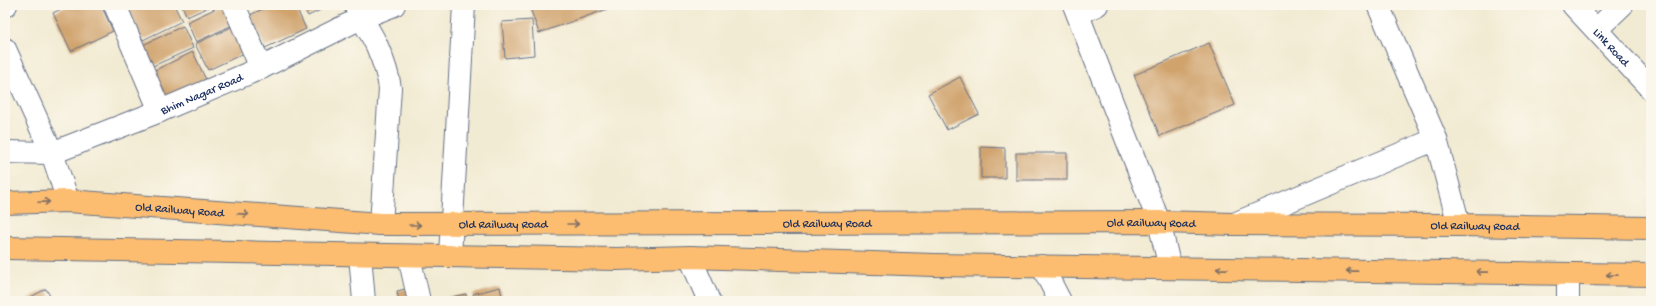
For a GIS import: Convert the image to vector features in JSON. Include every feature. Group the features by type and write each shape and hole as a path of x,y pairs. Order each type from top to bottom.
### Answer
{"main road":[{"name":"Old Railway Road","path":"5,203 68,201 381,224 1159,222 1651,228"},
{"path":"5,248 616,259 690,257 926,264 1651,275"}],"street":[{"path":"115,5 160,112"},
{"path":"234,5 261,68"},
{"name":"Bhim Nagar Road","path":"52,153 160,112 261,68 358,12 394,5"},
{"path":"450,256 464,5"},
{"path":"1378,5 1436,139 1459,225"},
{"name":"Link Road","path":"1573,5 1650,87"},
{"path":"1596,29 1622,5"},
{"path":"1083,8 1159,222 1170,268"},
{"path":"358,12 377,46 388,72 390,88 381,224"},
{"path":"5,49 52,153 68,201"},
{"path":"1234,224 1436,139"},
{"path":"5,152 52,153"},
{"path":"360,255 364,301"},
{"path":"409,256 419,301"},
{"path":"690,257 709,301"},
{"path":"1042,266 1060,301"},
{"path":"1568,274 1568,301"}],"building":[{"path":"69,5 101,5 113,31 71,51 53,13"},
{"path":"174,5 182,21 143,40 126,6"},
{"path":"182,5 213,5 187,17"},
{"path":"223,5 229,5 237,23 196,42 187,22"},
{"path":"271,5 295,5 306,29 265,48 250,15"},
{"path":"302,5 331,5 308,16"},
{"path":"529,5 619,5 539,33"},
{"path":"532,20 534,55 505,58 502,22"},
{"path":"236,25 249,51 208,70 195,44"},
{"path":"183,26 193,48 151,67 141,46"},
{"path":"1209,43 1235,105 1160,136 1134,75"},
{"path":"193,52 207,82 166,101 153,71"},
{"path":"960,77 979,114 947,130 928,94"},
{"path":"981,147 1005,148 1005,178 981,178"},
{"path":"1016,153 1067,153 1067,180 1016,180"},
{"path":"414,287 417,301 399,301 397,291"},
{"path":"500,287 503,301 475,301 473,294"},
{"path":"46,289 53,301 23,301"},
{"path":"466,294 467,301 436,301 436,300"}]}
